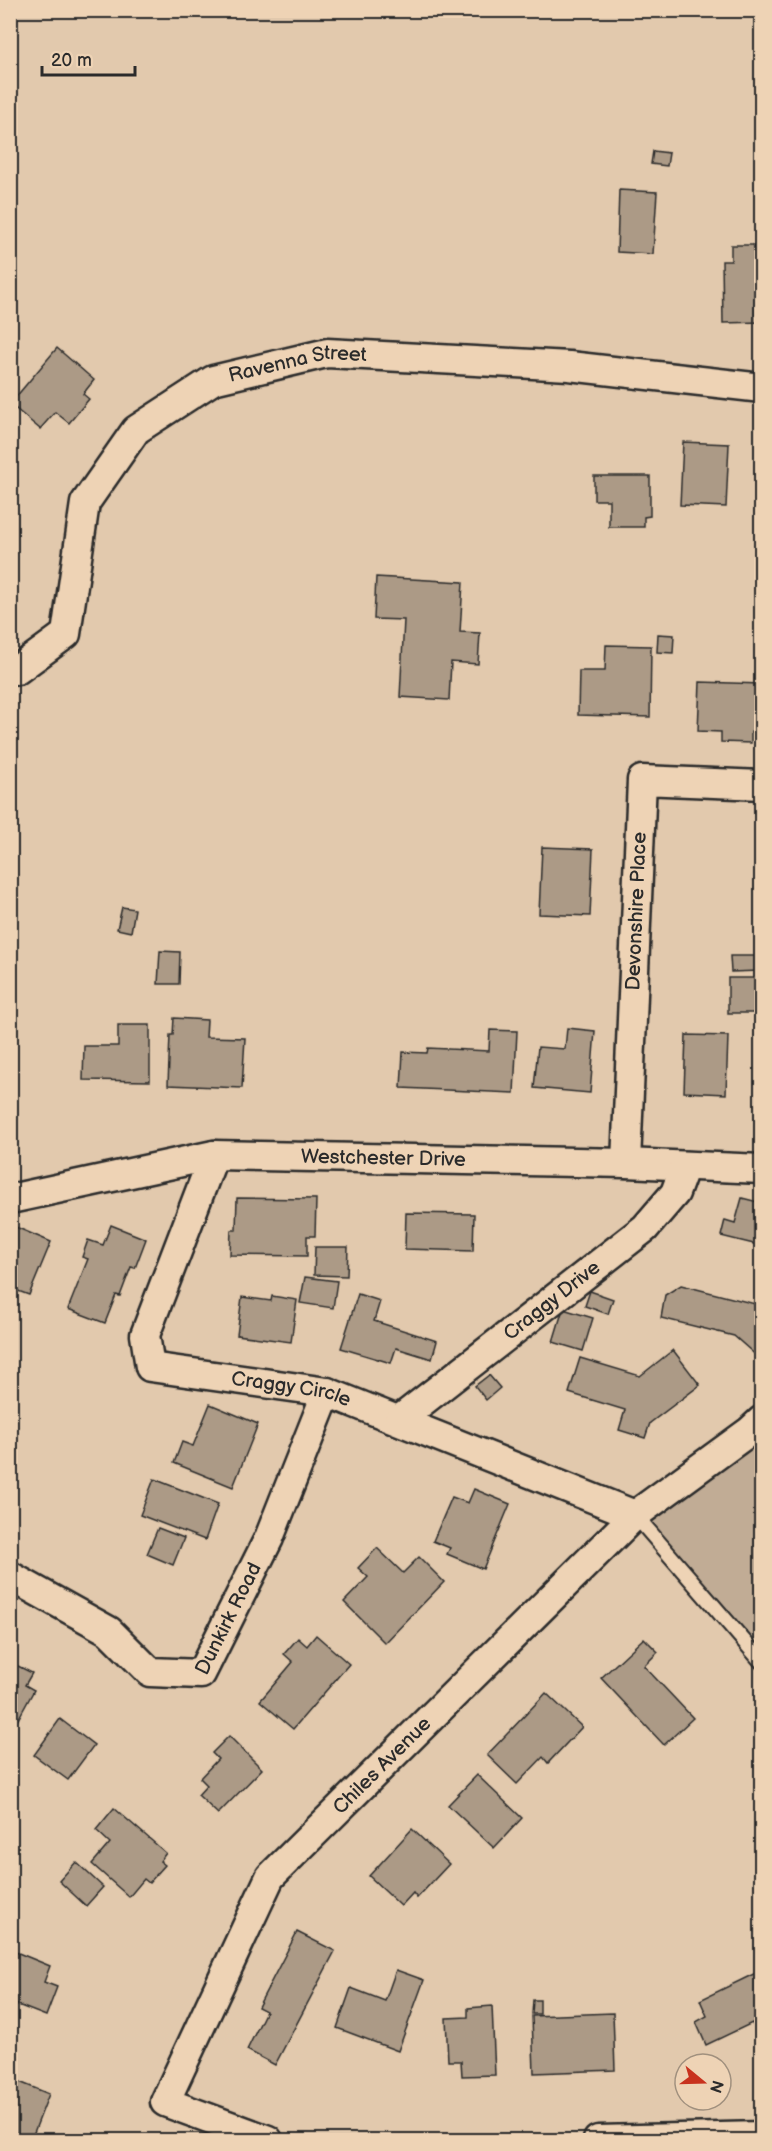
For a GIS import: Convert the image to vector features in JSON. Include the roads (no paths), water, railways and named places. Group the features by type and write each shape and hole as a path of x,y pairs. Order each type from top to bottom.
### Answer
{"street":[{"name":"Ravenna Street","path":"10,668 17,670 66,634 85,503 136,430 213,380 327,352 568,366 762,388"},
{"name":"Devonshire Place","path":"626,1162 642,780 762,785"},
{"name":"Westchester Drive","path":"10,1199 214,1155 626,1162 762,1169"},
{"name":"Craggy Circle","path":"214,1155 145,1335 150,1367 327,1392 635,1515"},
{"name":"Craggy Drive","path":"399,1420 645,1228 675,1193 685,1166"},
{"name":"Dunkirk Road","path":"10,1576 109,1630 150,1672 201,1674 269,1538 327,1392"},
{"name":"Chiles Avenue","path":"268,2140 165,2102 270,1878 635,1515 758,1431"},
{"path":"598,2140 762,2136"}],"lane":[{"path":"635,1515 762,1662"}]}
